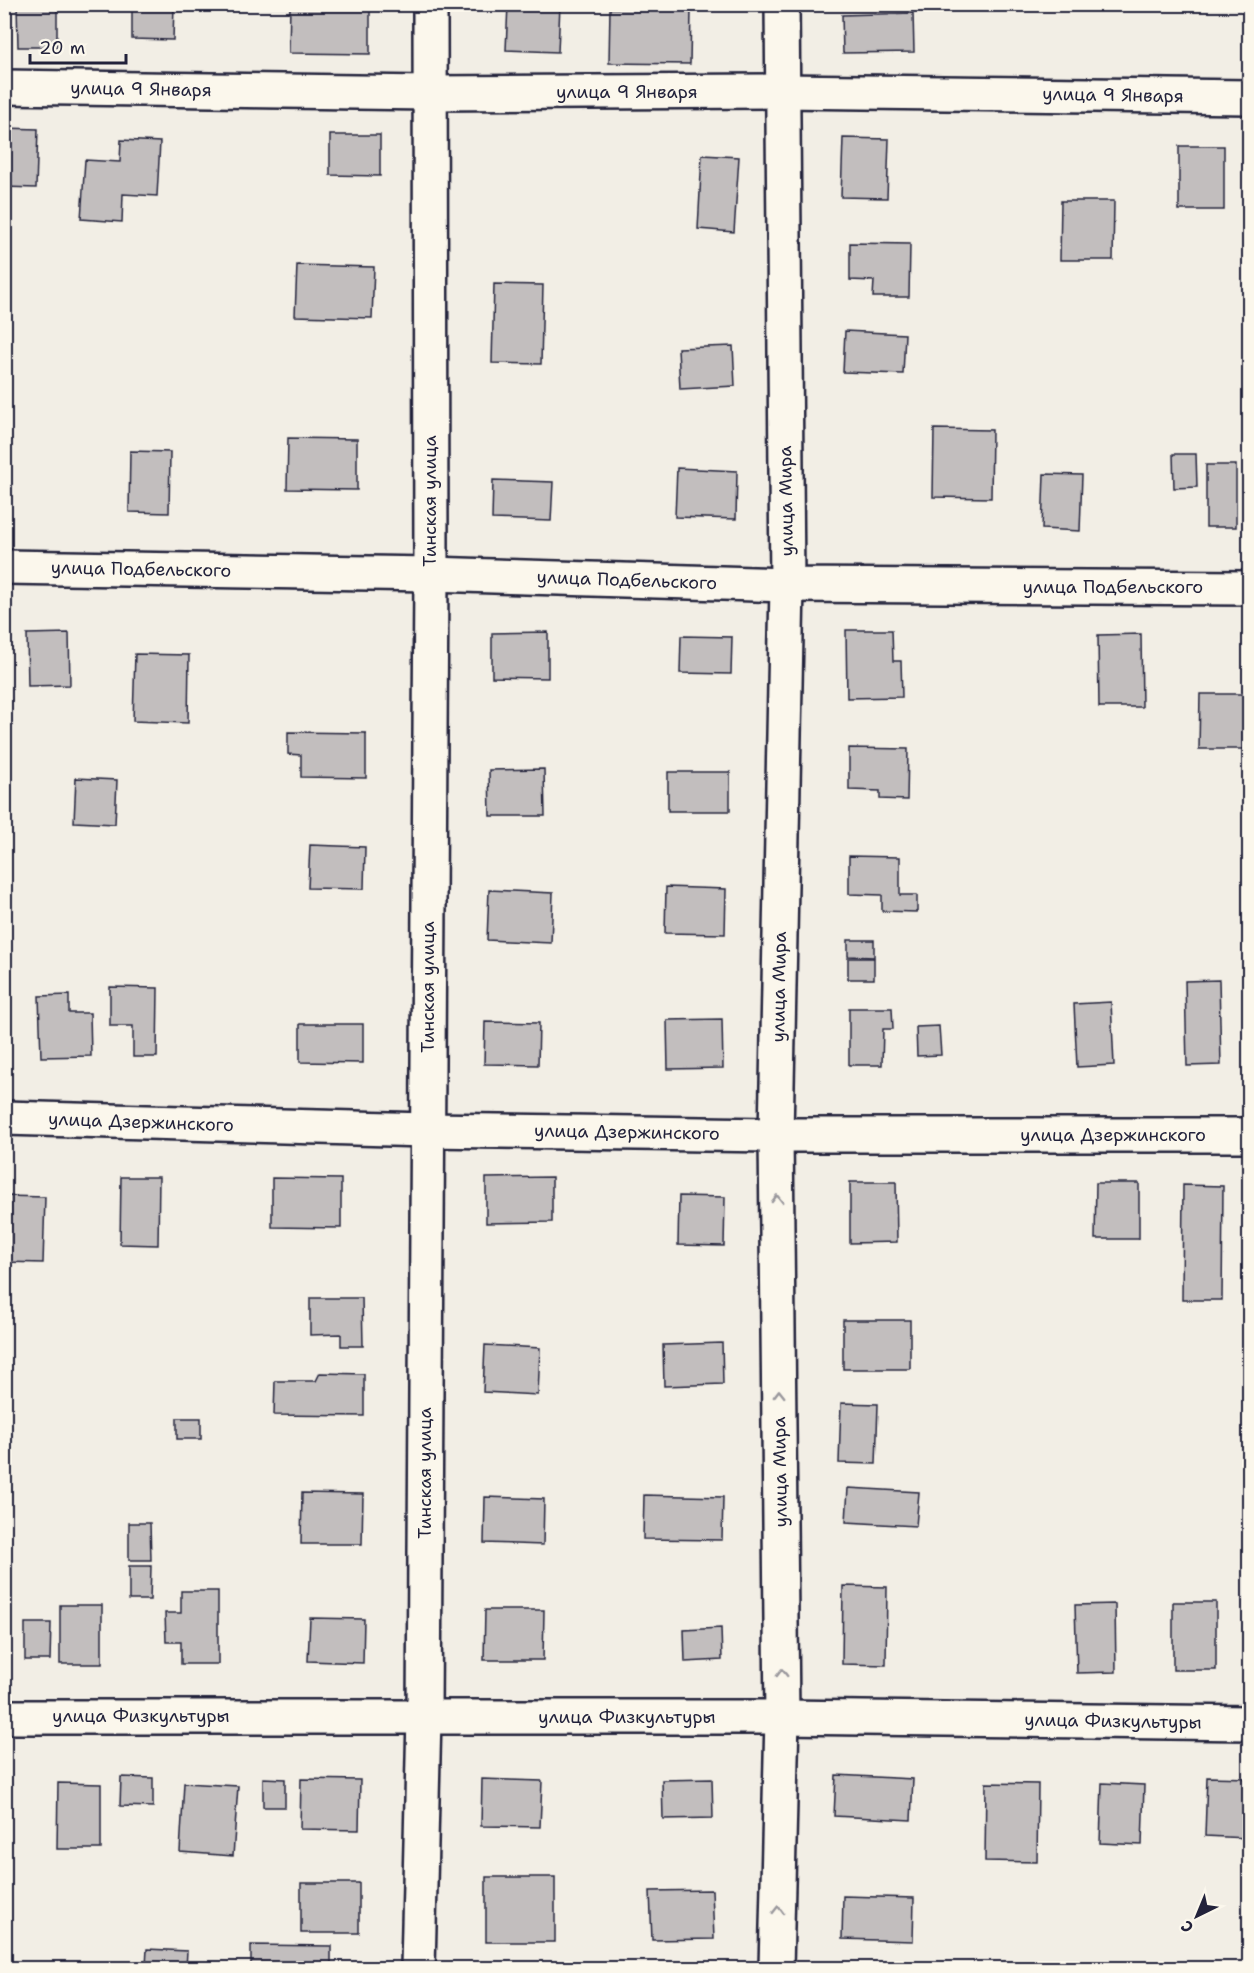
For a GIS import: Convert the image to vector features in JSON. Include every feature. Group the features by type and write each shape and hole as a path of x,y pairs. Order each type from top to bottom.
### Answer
{"street":[{"name":"Тинская улица","path":"418,1968 424,1716 431,574 430,4"},
{"name":"улица Мира","path":"776,1968 782,1717 776,1135 787,585 782,4"},
{"name":"улица 9 Января","path":"4,87 429,93 781,91 1250,97"},
{"name":"улица Подбельского","path":"4,567 431,574 787,585 1250,588"},
{"name":"улица Дзержинского","path":"4,1118 426,1130 776,1135 1250,1135"},
{"name":"улица Физкультуры","path":"4,1717 782,1717 1250,1723"}],"building":[{"path":"17,4 57,4 57,47 18,47"},
{"path":"132,4 174,4 173,40 132,39"},
{"path":"290,4 370,4 370,54 289,53"},
{"path":"508,4 560,4 558,52 506,50"},
{"path":"1086,4 1121,4 1121,8"},
{"path":"610,8 691,9 690,64 609,63"},
{"path":"913,13 914,52 843,53 842,15"},
{"path":"4,128 38,129 36,188 4,187"},
{"path":"330,135 380,135 380,176 330,175"},
{"path":"843,138 889,139 887,198 841,197"},
{"path":"121,140 160,142 157,196 123,194 122,222 81,219 85,160 120,162"},
{"path":"1179,146 1224,146 1224,210 1179,210"},
{"path":"702,155 739,157 734,232 698,229"},
{"path":"1061,201 1114,201 1113,260 1060,260"},
{"path":"850,243 910,244 909,297 873,297 874,281 850,280"},
{"path":"297,265 374,267 372,318 295,316"},
{"path":"494,284 543,285 541,364 492,363"},
{"path":"845,331 905,334 903,374 843,372"},
{"path":"733,346 735,386 680,389 678,348"},
{"path":"934,429 992,430 991,498 933,497"},
{"path":"288,438 357,439 357,490 287,489"},
{"path":"130,451 170,452 169,513 129,512"},
{"path":"1173,454 1196,454 1197,487 1174,488"},
{"path":"1206,465 1236,465 1236,527 1206,527"},
{"path":"677,468 737,471 736,519 675,517"},
{"path":"1044,474 1082,475 1080,531 1042,529"},
{"path":"493,480 553,482 551,521 492,519"},
{"path":"846,630 892,630 893,661 901,661 902,697 847,698"},
{"path":"548,632 548,678 492,677 492,633"},
{"path":"69,633 70,685 28,686 27,634"},
{"path":"1141,634 1142,707 1099,707 1098,635"},
{"path":"681,636 732,637 731,674 680,673"},
{"path":"135,654 189,655 188,723 133,721"},
{"path":"1200,694 1243,694 1243,749 1199,749"},
{"path":"288,732 366,733 366,778 301,777 301,755 288,754"},
{"path":"849,748 908,749 907,800 880,799 880,791 849,790"},
{"path":"544,769 545,816 490,816 489,770"},
{"path":"668,772 730,772 730,811 668,811"},
{"path":"76,778 117,780 115,824 74,822"},
{"path":"310,845 365,847 364,889 308,888"},
{"path":"849,856 900,857 900,895 917,895 917,912 882,911 882,895 849,894"},
{"path":"666,887 726,889 725,934 665,933"},
{"path":"489,890 553,893 551,943 487,940"},
{"path":"848,940 874,940 874,957 848,956"},
{"path":"848,958 874,958 874,979 848,979"},
{"path":"1219,980 1221,1065 1187,1066 1185,981"},
{"path":"110,987 158,988 157,1057 133,1057 133,1026 110,1026"},
{"path":"69,995 69,1013 90,1013 91,1056 41,1057 39,996"},
{"path":"1111,1002 1114,1065 1077,1067 1074,1004"},
{"path":"849,1008 892,1008 893,1029 883,1029 882,1065 849,1065"},
{"path":"722,1019 723,1068 668,1069 667,1020"},
{"path":"485,1022 539,1023 538,1065 484,1064"},
{"path":"300,1024 363,1024 363,1063 300,1062"},
{"path":"939,1026 941,1055 917,1056 916,1027"},
{"path":"121,1177 159,1177 158,1245 120,1244"},
{"path":"552,1177 552,1222 486,1223 486,1178"},
{"path":"272,1178 341,1179 341,1228 272,1227"},
{"path":"850,1182 896,1182 897,1242 850,1243"},
{"path":"1096,1183 1139,1183 1139,1239 1095,1239"},
{"path":"1183,1185 1223,1186 1222,1300 1182,1300"},
{"path":"4,1196 45,1197 43,1263 4,1262"},
{"path":"679,1196 725,1197 724,1246 678,1245"},
{"path":"310,1298 362,1298 363,1346 341,1346 341,1334 310,1335"},
{"path":"843,1320 910,1320 910,1369 843,1369"},
{"path":"722,1343 723,1384 664,1386 663,1345"},
{"path":"485,1345 540,1348 538,1395 483,1392"},
{"path":"320,1373 364,1374 364,1416 274,1415 275,1381 316,1381"},
{"path":"841,1403 878,1404 876,1464 839,1463"},
{"path":"177,1418 201,1418 201,1439 177,1439"},
{"path":"848,1488 919,1492 916,1526 846,1522"},
{"path":"302,1493 363,1494 362,1544 301,1544"},
{"path":"644,1495 723,1497 722,1540 643,1539"},
{"path":"485,1497 544,1499 543,1545 484,1543"},
{"path":"129,1523 150,1523 151,1560 129,1560"},
{"path":"129,1566 151,1566 150,1600 129,1600"},
{"path":"843,1586 887,1587 886,1665 842,1664"},
{"path":"181,1591 218,1591 218,1664 181,1664 181,1642 166,1642 165,1613 181,1613"},
{"path":"1173,1602 1216,1602 1216,1670 1173,1670"},
{"path":"1115,1604 1116,1672 1077,1673 1075,1605"},
{"path":"60,1605 102,1605 102,1664 60,1664"},
{"path":"485,1610 544,1610 543,1660 484,1660"},
{"path":"310,1618 364,1619 363,1663 308,1661"},
{"path":"25,1623 51,1623 50,1660 25,1660"},
{"path":"721,1628 722,1660 685,1662 684,1630"},
{"path":"836,1775 913,1779 911,1820 834,1816"},
{"path":"121,1777 153,1778 153,1807 120,1806"},
{"path":"1207,1777 1249,1778 1247,1838 1205,1836"},
{"path":"263,1778 285,1779 285,1807 263,1807"},
{"path":"301,1779 360,1780 359,1830 300,1829"},
{"path":"482,1779 542,1781 540,1827 481,1826"},
{"path":"712,1779 713,1818 663,1819 662,1780"},
{"path":"58,1783 101,1784 101,1849 57,1849"},
{"path":"184,1783 238,1786 233,1856 180,1852"},
{"path":"986,1783 1038,1784 1037,1862 985,1861"},
{"path":"1102,1783 1144,1785 1142,1845 1100,1843"},
{"path":"486,1877 555,1877 555,1942 486,1942"},
{"path":"301,1883 359,1883 359,1933 301,1933"},
{"path":"712,1890 714,1939 652,1940 650,1891"},
{"path":"843,1896 914,1898 913,1941 842,1939"},
{"path":"251,1945 331,1946 331,1968 251,1968"},
{"path":"147,1949 187,1951 186,1968 146,1967"}]}
